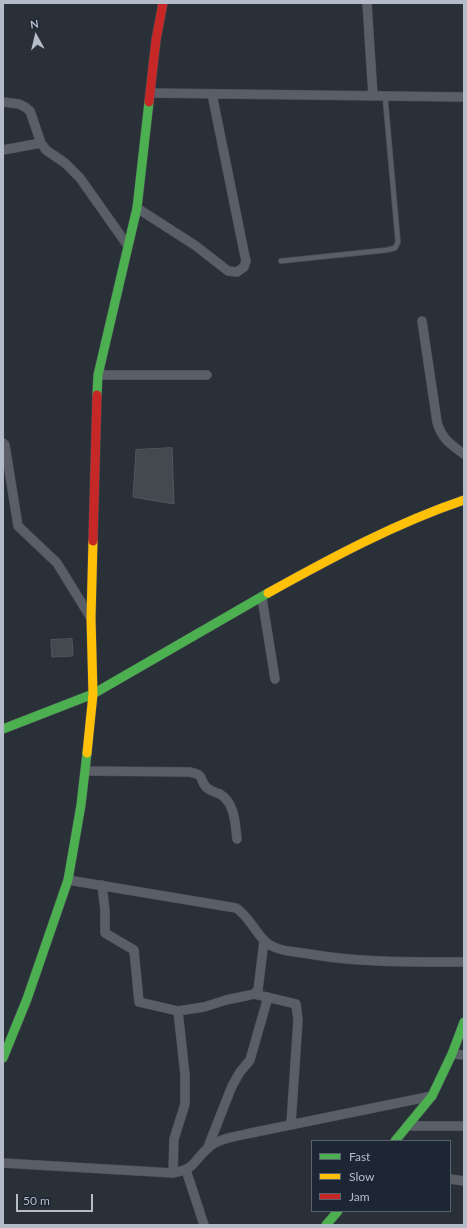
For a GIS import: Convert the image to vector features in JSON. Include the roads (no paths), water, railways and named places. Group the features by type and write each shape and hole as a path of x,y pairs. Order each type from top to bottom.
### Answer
{"street":[{"path":"3,1058 27,999 68,880 86,771 93,694 91,618 98,375 137,208 156,40 163,3"},
{"path":"367,3 373,96"},
{"path":"151,93 464,97"},
{"path":"137,208 196,246 228,271 237,272 244,267 246,261 212,94"},
{"path":"3,102 25,106 30,111 41,142 46,150 65,162 80,178 128,246"},
{"path":"3,150 41,142"},
{"path":"422,321 437,422 440,433 446,440 464,454"},
{"path":"98,375 207,375"},
{"path":"4,445 18,526 57,563 91,618"},
{"path":"3,729 93,694 318,565 429,512 464,500"},
{"path":"262,598 274,679"},
{"path":"86,771 198,774 206,786 212,791 220,794 231,806 238,839"},
{"path":"68,880 236,908 243,912 264,941 274,947 285,950 348,960 464,962"},
{"path":"102,885 105,911 105,933 134,950 139,1002 178,1011 204,1007 226,1000 254,994 296,1004 298,1020 291,1124"},
{"path":"254,994 258,990 264,941"},
{"path":"3,1163 173,1173 186,1170 194,1164 208,1147 235,1078 250,1060 268,997"},
{"path":"173,1173 174,1139 185,1104 185,1074 178,1011"},
{"path":"396,1140 432,1096 452,1054 464,1022"},
{"path":"452,1054 464,1055"},
{"path":"208,1147 220,1140 233,1137 432,1096"},
{"path":"407,1126 464,1126"},
{"path":"186,1170 204,1225"},
{"path":"451,1179 464,1181"},
{"path":"326,1225 337,1212"}],"lane":[{"path":"281,261 395,248 398,242 386,96"}]}
